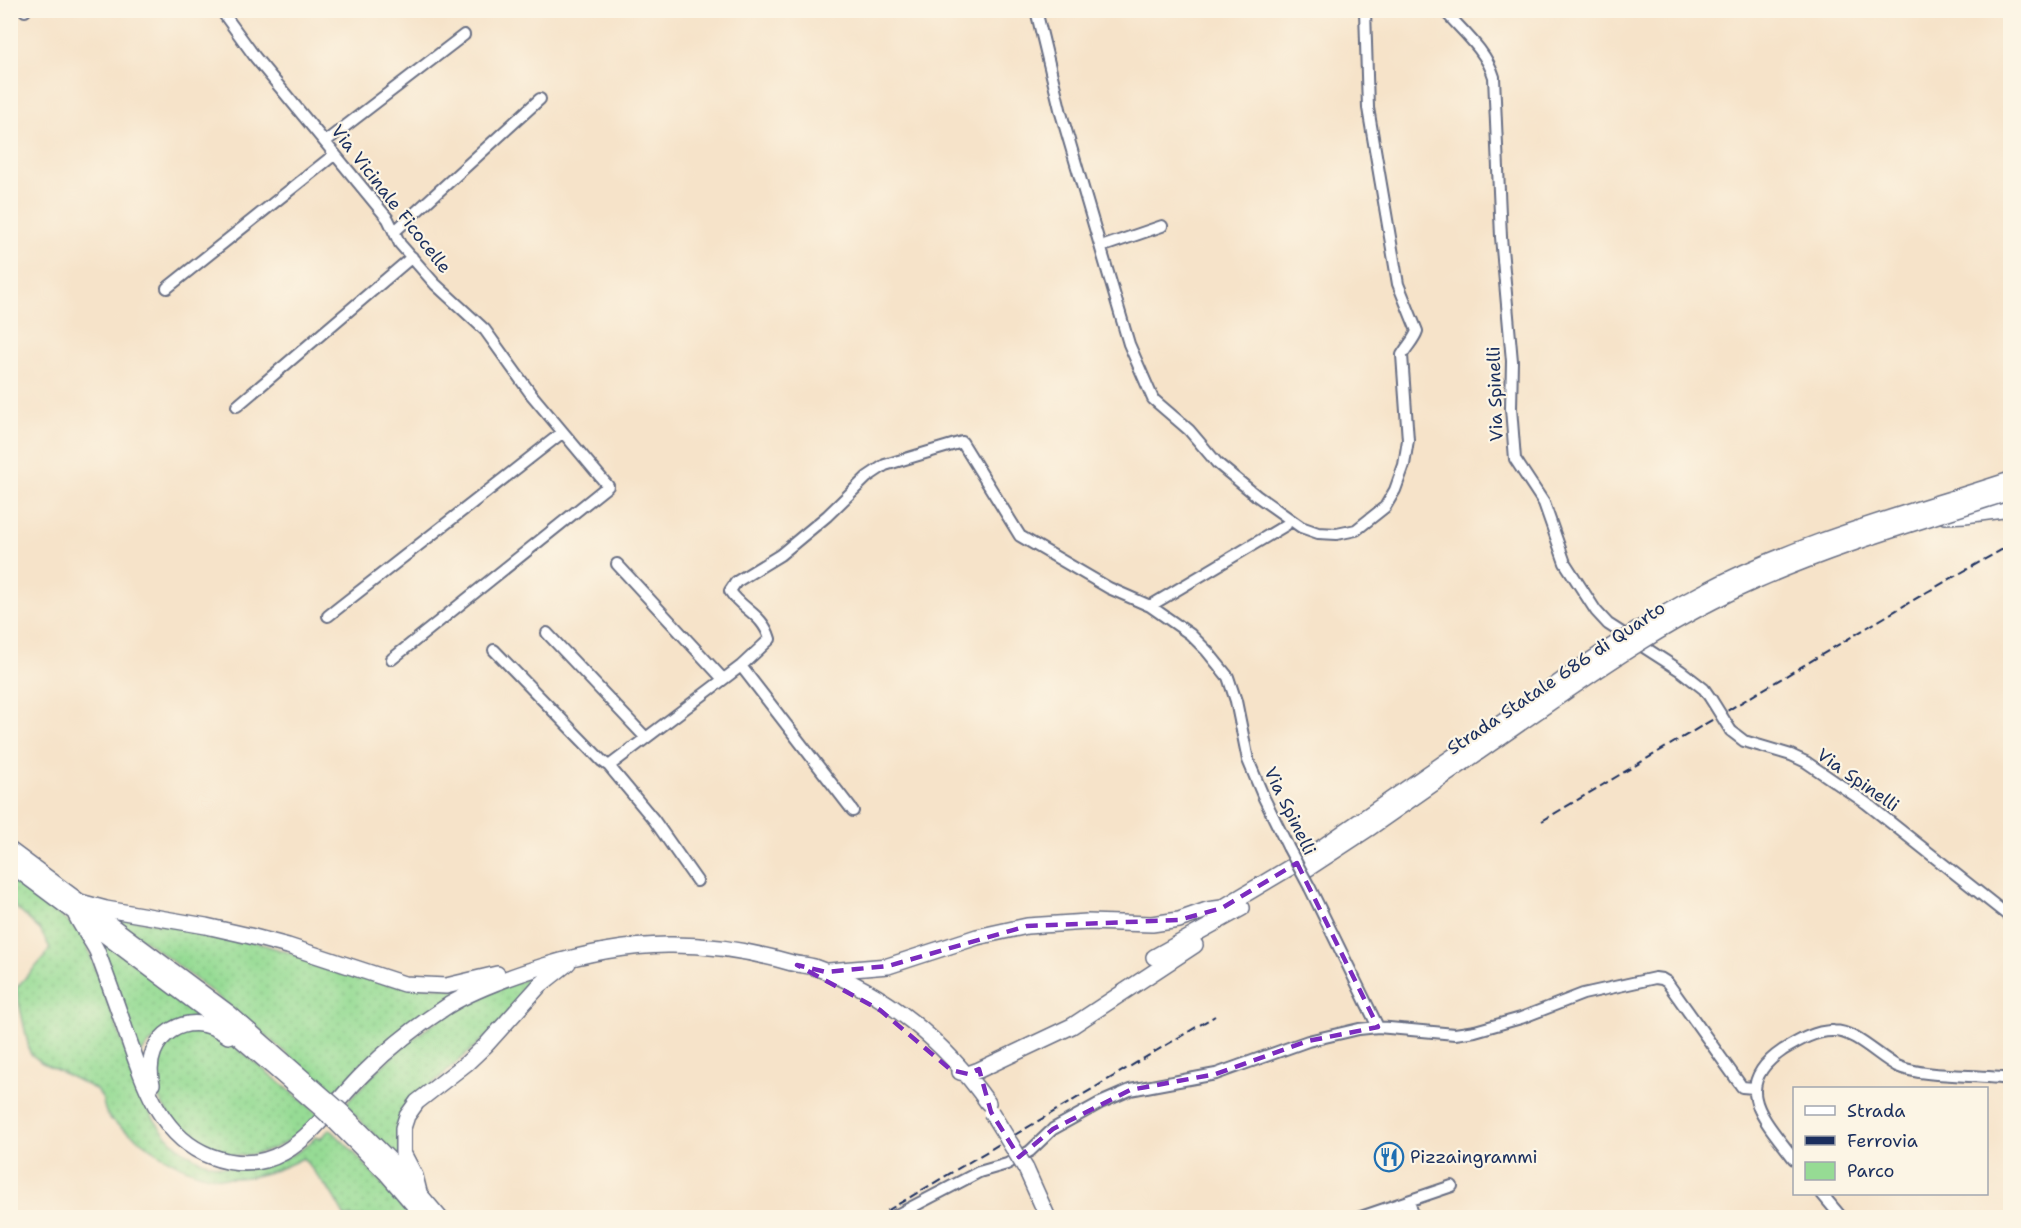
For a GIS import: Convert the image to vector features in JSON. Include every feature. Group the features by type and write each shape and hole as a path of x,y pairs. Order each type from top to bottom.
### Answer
{"highway":[{"name":"Strada Statale 686 di Quarto","path":"1154,957 1225,913 1333,853 1639,629 1703,592 1834,538 2010,480"},
{"name":"Strada Statale 686 di Quarto","path":"1536,706 1670,623 1753,582 1804,561 2010,492"},
{"path":"1939,516 2010,509"},
{"path":"10,850 161,975 323,1103 419,1192 440,1218"},
{"path":"10,864 77,907 229,1013 323,1103"},
{"path":"77,907 106,909 250,936 404,984 446,986 496,974 524,972"},
{"path":"77,907 97,951 145,1084 170,1128 198,1151 231,1161 249,1162 271,1158 295,1146 309,1134 361,1075 400,1039 451,1004 524,972 578,956 649,945 705,946 759,954 826,972 874,995 906,1023 982,1106 989,1107"},
{"path":"826,972 888,966 977,937 1027,926 1087,922 1152,924 1179,920 1207,910 1225,913 1216,931 1084,1018 968,1074 951,1070"},
{"path":"419,1192 415,1176 403,1153 403,1128 407,1116 417,1102 466,1064 486,1045 540,986 578,956"},
{"path":"797,965 807,973 906,1023 944,1049 968,1074 989,1107 1026,1169 1048,1218"},
{"path":"880,1010 874,995 873,982 878,974 888,966"},
{"path":"158,1108 149,1073 150,1060 153,1050 168,1034 184,1025 203,1024 221,1030 231,1038 246,1042"},
{"path":"989,1107 983,1081 990,1065"},
{"path":"338,1116 425,1218"}],"street":[{"name":"Via Vicinale Ficocelle","path":"220,10 255,57 388,219 400,244 435,284 485,330 531,394 608,486 392,659"},
{"path":"1036,10 1061,113 1129,344 1153,399 1189,430 1216,463 1288,523 1318,533 1337,534 1356,531 1384,507 1395,490 1407,451 1402,355 1417,331 1398,284 1368,108 1365,10"},
{"name":"Via Spinelli","path":"1444,10 1483,54 1491,66 1494,77 1501,237 1512,361 1511,408 1515,459 1544,503 1565,563 1596,611 1608,624 1704,689 1731,731 1744,741 1791,755 1806,762 1866,803 2010,917"},
{"path":"326,141 464,35"},
{"path":"394,232 540,99"},
{"path":"168,288 335,154"},
{"path":"1101,248 1162,226"},
{"path":"237,406 412,257"},
{"path":"328,616 563,432"},
{"name":"Via Spinelli","path":"741,666 770,639 767,629 755,613 735,598 730,591 736,582 780,555 827,516 867,477 885,465 962,442 1020,536 1109,588 1150,606 1190,634 1228,677 1236,701 1248,760 1264,798 1378,1028"},
{"path":"1150,606 1288,523"},
{"path":"616,564 723,679"},
{"path":"547,633 646,738"},
{"path":"494,650 609,766 654,820 697,881"},
{"path":"609,766 741,666 853,811"},
{"path":"891,1218 979,1172 1007,1164 1030,1151 1053,1128 1130,1090 1216,1074 1308,1041 1339,1033 1378,1028 1455,1034 1475,1031 1521,1018 1584,994 1637,982 1662,979 1667,982 1742,1086 1754,1088"},
{"path":"1793,1158 1760,1112 1755,1101 1754,1088 1760,1071 1779,1053 1804,1038 1820,1032 1833,1030 1846,1033 1881,1057 1904,1068 2010,1079"},
{"path":"1358,1218 1452,1186"},
{"path":"1823,1195 1841,1217"},
{"path":"1409,1201 1414,1218"}],"highlighted area":[{"path":"1297,863 1378,1027 1308,1041 1216,1074 1130,1090 1053,1129 1019,1157 991,1112 979,1069 968,1074 951,1070 880,1010 797,965 826,972 888,966 1027,926 1179,920 1222,908"}],"green space":[{"path":"10,878 69,923 84,938 146,1106 168,1137 194,1158 226,1167 244,1167 264,1164 292,1155 316,1137 320,1139 330,1129 372,1171 410,1217 345,1217 332,1194 303,1158 280,1169 237,1178 198,1173 178,1165 118,1126 107,1114 101,1096 95,1089 41,1062 30,1053 16,989 50,948 40,930 11,903"},
{"path":"111,916 239,937 389,984 463,989 335,1096 225,1003"},
{"path":"94,935 206,1016 155,1038 140,1054"},
{"path":"543,973 495,1029 422,1093 399,1160 345,1105 397,1052 441,1018 489,993"},
{"path":"181,1030 218,1033 319,1114 287,1141 269,1150 251,1154 232,1155 195,1141 171,1117 161,1102 155,1086 158,1049"}],"railway":[{"path":"1542,821 2010,545"},
{"path":"875,1218 1215,1016"}],"place":[{"name":"Pizzaingrammi","path":"1389,1157"}]}
